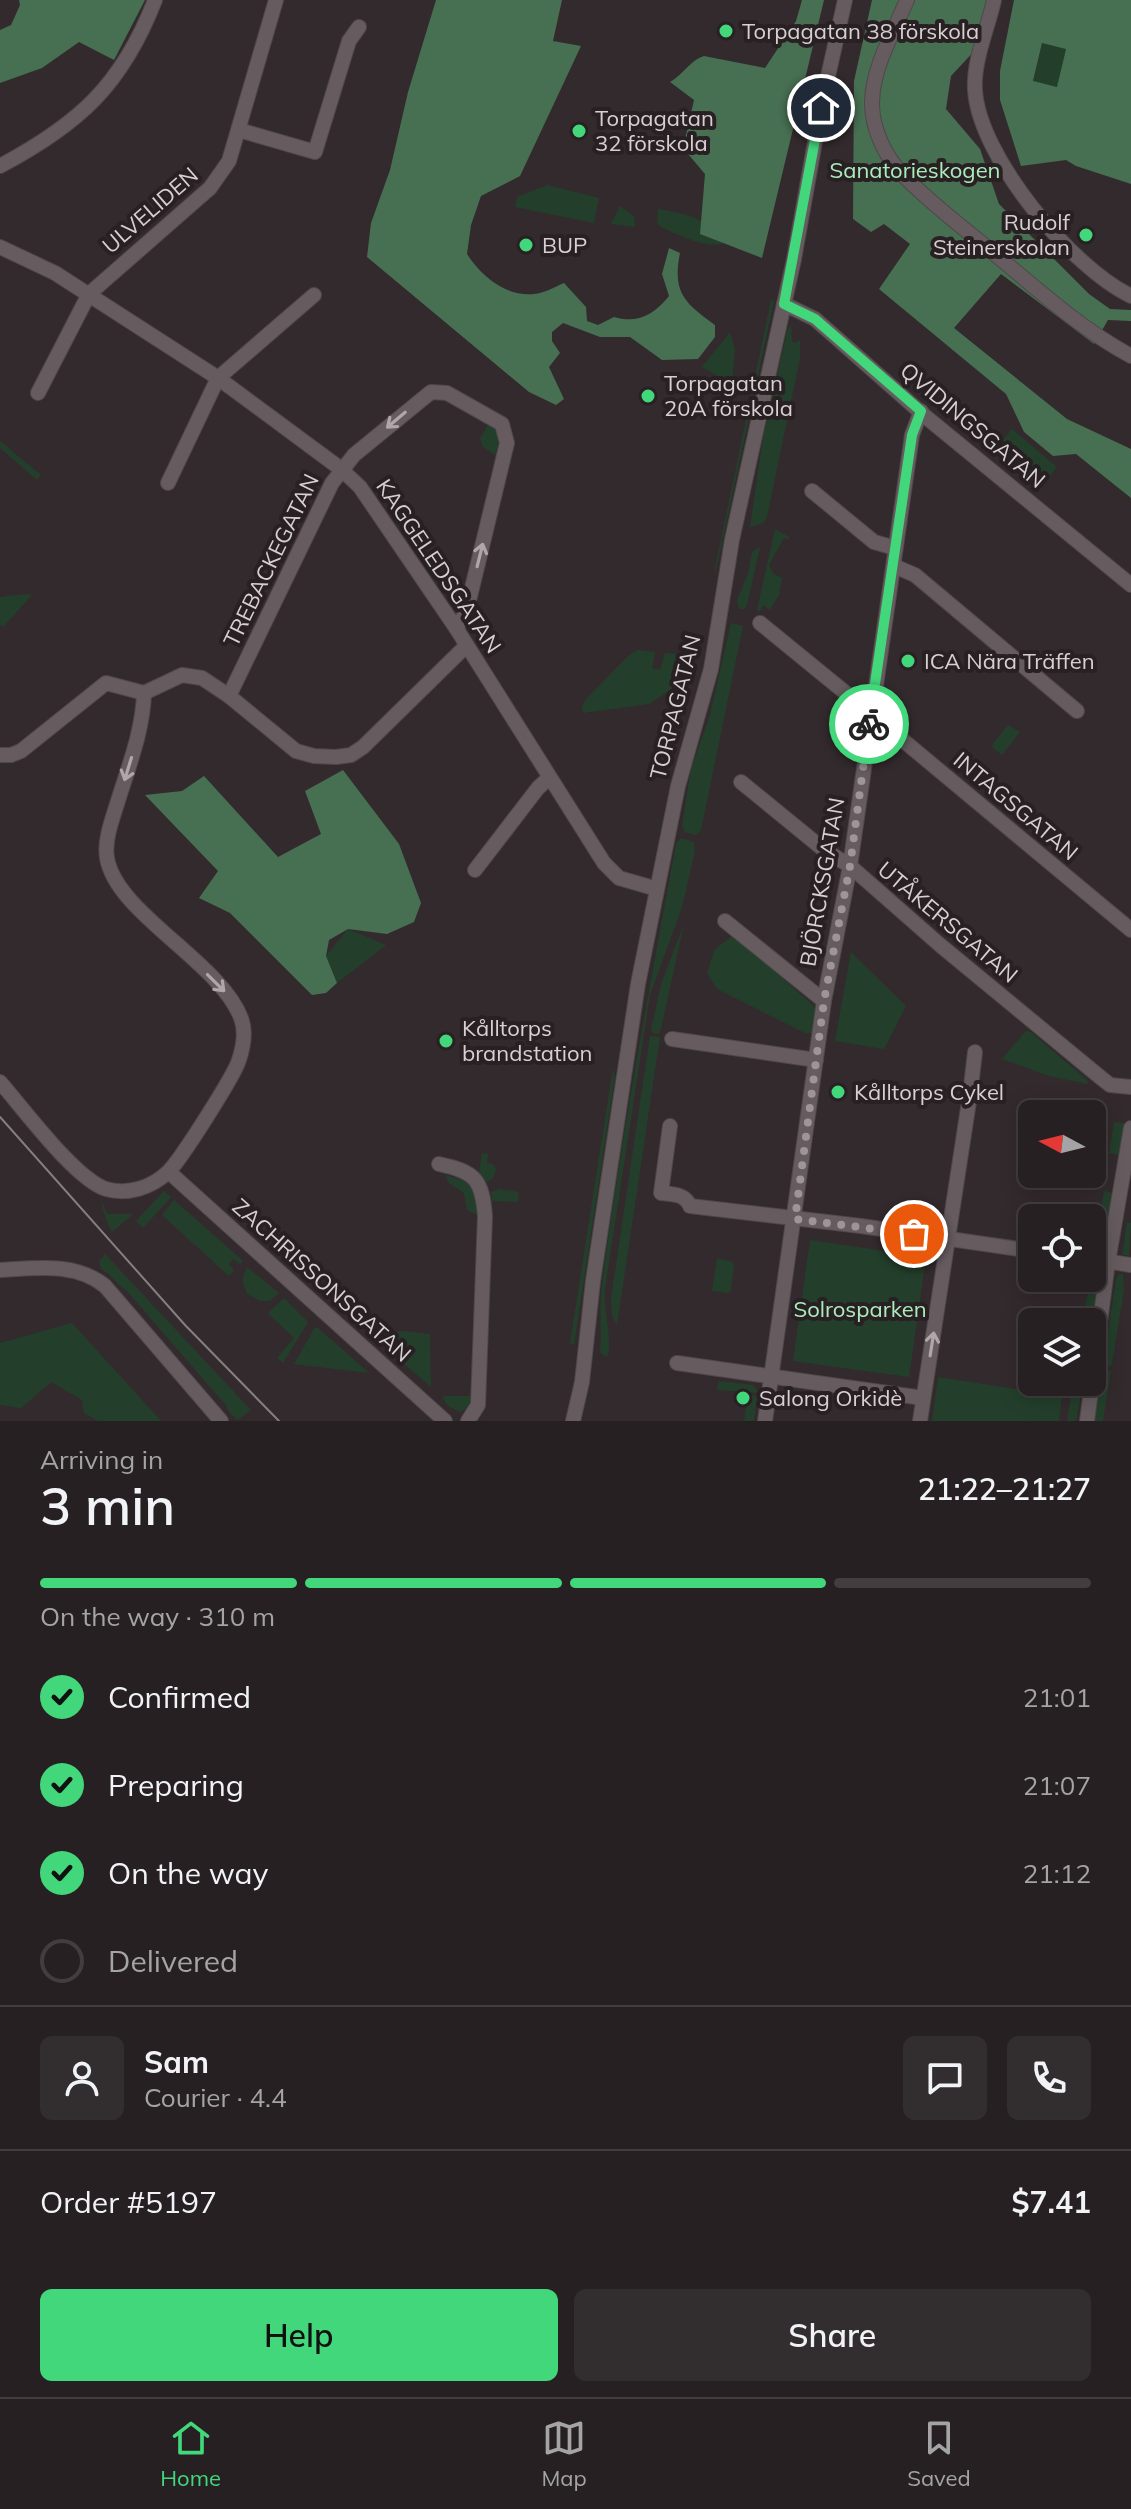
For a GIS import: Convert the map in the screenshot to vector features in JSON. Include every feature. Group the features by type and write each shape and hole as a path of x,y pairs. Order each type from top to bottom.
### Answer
{"street":[{"path":"0,166 48,140 89,106 128,56 155,0"},
{"name":"ULVELIDEN","path":"38,393 89,294 210,188 229,161 276,0"},
{"name":"TORPAGATAN","path":"573,1421 582,1382 593,1281 638,984 678,786 711,669 732,540 784,304 845,0"},
{"path":"907,0 875,82 872,103 882,147 901,173 967,231 1084,326 1131,356"},
{"path":"994,0 974,88 986,132 1013,181 1072,254 1131,296"},
{"path":"239,130 315,152 349,41 359,27"},
{"name":"KAGGELEDSGATAN","path":"0,247 34,261 89,294 218,378 341,469 360,487 456,628 604,863 619,878 657,889"},
{"path":"168,483 218,378 314,295"},
{"name":"QVIDINGSGATAN","path":"784,304 815,319 1131,585"},
{"name":"TREBACKEGATAN","path":"229,696 320,505 341,469 431,392 447,393 502,424 507,443 466,613 456,628"},
{"name":"BJÖRCKSGATAN","path":"765,1421 824,1001 850,866 912,435 921,411"},
{"path":"812,491 874,542 895,548"},
{"path":"894,566 915,575 1073,707 1079,690"},
{"path":"760,623 847,694 873,701"},
{"path":"0,755 21,751 106,683 144,693 182,675 202,678 229,696 296,751 314,756 351,755 363,747 466,646"},
{"path":"0,1082 60,1151 95,1184 115,1190 137,1190 169,1172 238,1063 242,1020 226,993 115,883 107,858 112,820 143,717 144,693"},
{"name":"INTAGSGATAN","path":"870,722 887,727 1131,930"},
{"path":"475,870 549,778"},
{"name":"UTÅKERSGATAN","path":"741,782 823,849 850,866 940,945 1110,1085 1131,1087"},
{"path":"725,921 824,1001"},
{"path":"672,1039 816,1060"},
{"path":"920,1421 975,1052"},
{"path":"670,1126 661,1193 687,1199 690,1206 1018,1249"},
{"path":"1087,1421 1108,1262 1131,1128"},
{"path":"439,1164 463,1170 473,1177 483,1191 485,1216 478,1405 468,1421"},
{"name":"ZACHRISSONSGATAN","path":"169,1172 445,1421"},
{"path":"1108,1262 1131,1265"},
{"path":"0,1270 53,1269 89,1274 105,1286 221,1421"},
{"path":"677,1363 923,1398"},
{"name":"TORPAGATAN","path":"582,1382 583,1421"}],"green space":[{"path":"19,0 145,0 114,60 79,42 42,68 0,83 0,30 11,25 20,5"},
{"path":"436,0 562,0 553,41 581,46 520,176 481,196 471,225 467,254 487,277 514,292 538,293 564,283 586,307 587,321 598,325 614,317 630,319 644,316 663,303 669,296 662,274 669,248 680,253 678,278 683,296 715,325 715,337 698,359 662,360 630,337 600,337 563,323 552,332 552,341 560,353 549,367 564,399 556,405 529,392 367,257 371,223 390,170 408,92"},
{"path":"802,0 824,0 762,258 700,234 705,174 683,148 694,100 670,82 704,56 765,68 796,21"},
{"name":"Sanatorieskogen","path":"872,0 987,0 979,46 951,76 946,109 980,149 999,204 1089,294 1110,309 1131,310 1131,321 1108,320 1094,344 1001,274 954,328 1067,419 1131,449 1131,498 1076,454 1053,456 1024,432 1006,394 879,289 910,244 884,224 871,232 853,219 854,81"},
{"path":"1014,0 1131,0 1131,184 1066,160 1021,166 1000,100 1000,71","holes":["1042,43 1066,49 1057,87 1033,81"]},
{"path":"1042,43 1066,49 1058,87 1033,82"},
{"path":"548,185 599,198 594,223 515,207 517,197"},
{"path":"620,206 634,216 635,227 611,224"},
{"path":"658,209 703,222 723,244 700,242 661,227 657,222"},
{"path":"771,300 774,301 714,573"},
{"path":"791,324 792,341 800,340 800,358 767,517 763,523 750,527 763,438"},
{"path":"730,332 735,349 732,384 702,367"},
{"path":"489,423 494,426 499,438 496,455 483,447 480,438"},
{"path":"1012,429 1057,467 1039,490 994,451"},
{"path":"0,441 41,475 37,480 0,448"},
{"path":"775,529 789,537 789,540 784,538 769,565 773,573 782,578 779,595 770,610 764,605 759,612 757,610"},
{"path":"760,547 747,605 739,609 737,600 748,574 752,552"},
{"path":"32,595 3,627 0,625 0,597"},
{"path":"731,623 743,626 701,830 695,835 685,832 682,825 691,769 710,715"},
{"path":"638,650 655,652 652,668 660,670 665,653 679,654 672,689 649,704 583,713 586,699 629,655"},
{"path":"1008,725 1020,732 1002,755 992,747"},
{"path":"343,770 399,844 421,903 414,922 387,934 348,929 329,940 326,956 337,983 326,993 312,995 230,913 199,898 218,871 145,795 182,791 204,776 278,857 321,834 305,791"},
{"path":"681,838 694,842 695,851 682,907 650,995 605,1288 609,1346 608,1356 605,1356 600,1352 601,1302 610,1230 656,954 676,844"},
{"path":"684,924 660,1033 654,1034 651,1030 661,984"},
{"path":"348,929 386,945 337,983 326,956"},
{"path":"734,935 816,1008 813,1033 805,1033 717,989 707,973 715,949"},
{"path":"851,952 906,1006 884,1049 835,1041"},
{"path":"1026,1031 1031,1032 1088,1084 1049,1076 1002,1059"},
{"path":"650,1036 660,1037 617,1325 612,1316 611,1298"},
{"path":"613,1068 615,1076 574,1345 570,1343"},
{"path":"1114,1122 1125,1123 1120,1155 1109,1153"},
{"path":"482,1153 488,1154 487,1162 494,1165 496,1170 487,1182 479,1173"},
{"path":"445,1175 467,1181 478,1199 480,1216 467,1210 464,1193 449,1183"},
{"path":"499,1189 519,1192 518,1202 492,1201 491,1192"},
{"path":"164,1191 171,1197 143,1228 136,1221"},
{"path":"1104,1191 1110,1192 1113,1198 1106,1233 1106,1204 1102,1204"},
{"path":"100,1198 107,1214 133,1214 112,1232"},
{"path":"174,1200 243,1261 240,1264 233,1259 229,1264 234,1270 229,1276 162,1215"},
{"path":"1127,1223 1131,1223 1129,1256 1122,1254"},
{"name":"Solrosparken","path":"810,1240 926,1257 909,1377 793,1361"},
{"path":"105,1254 251,1410 238,1420 230,1413 126,1290 101,1269 99,1261"},
{"path":"717,1259 734,1264 728,1293 712,1291"},
{"path":"247,1267 279,1293 270,1301 260,1301 247,1294 242,1280"},
{"path":"1123,1274 1124,1289 1110,1367 1106,1366 1106,1346 1118,1275"},
{"path":"1088,1292 1096,1292 1094,1308 1085,1308"},
{"path":"284,1298 308,1322 283,1363 277,1358 294,1338 268,1313"},
{"path":"72,1323 161,1421 98,1421 84,1413 82,1400 51,1382 21,1408 0,1405 0,1343"},
{"path":"315,1327 318,1328 369,1373 294,1364"},
{"path":"400,1331 430,1334 431,1387 371,1335"},
{"path":"1106,1370 1111,1371 1103,1421 1094,1421 1098,1396 1106,1396"},
{"path":"938,1377 1018,1389 1018,1396 1062,1396 1059,1421 932,1421"},
{"path":"719,1381 753,1385 759,1393 717,1390"},
{"path":"748,1395 757,1396 754,1421 744,1421"},
{"path":"442,1396 472,1396 468,1408 459,1412 447,1405"},
{"path":"1071,1396 1080,1396 1076,1421 1067,1421"}],"tram line":[{"path":"0,1117 185,1325 279,1421"}],"way so far":[{"path":"869,724 850,866 824,1001 795,1219 914,1234"}],"place":[{"name":"Torpagatan 38 förskola","path":"726,31"},
{"name":"Torpagatan 32 förskola","path":"579,131"},
{"name":"Rudolf Steinerskolan","path":"1086,235"},
{"name":"BUP","path":"526,245"},
{"name":"Torpagatan 20A förskola","path":"648,396"},
{"name":"ICA Nära Träffen","path":"908,661"},
{"name":"Kålltorps brandstation","path":"446,1041"},
{"name":"Kålltorps Cykel","path":"838,1092"},
{"name":"Salong Orkidè","path":"743,1398"}],"route":[{"path":"821,108 784,304 815,319 921,411 912,435 869,724"}]}
